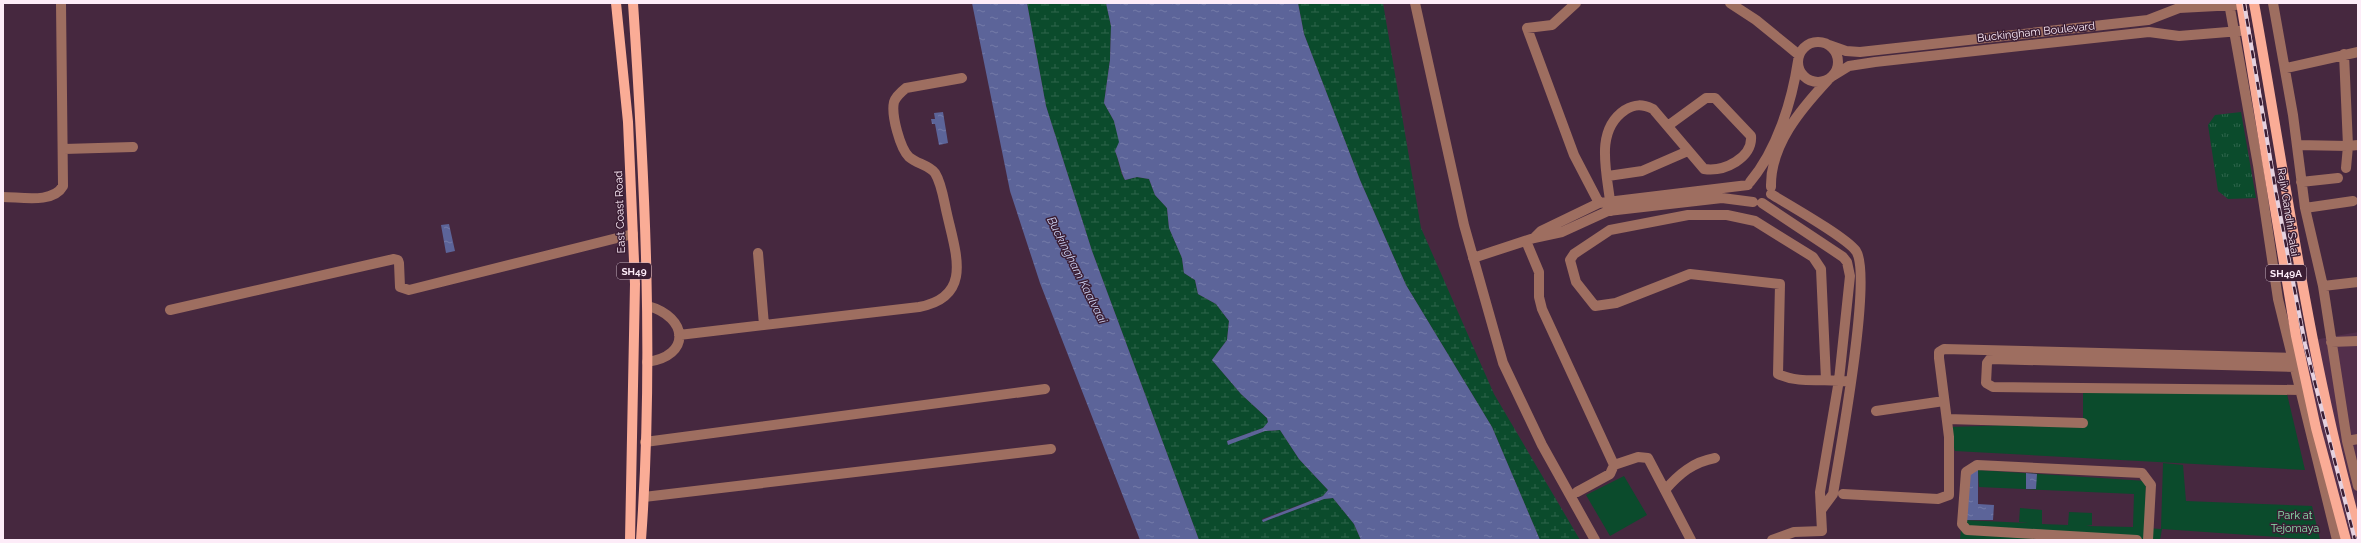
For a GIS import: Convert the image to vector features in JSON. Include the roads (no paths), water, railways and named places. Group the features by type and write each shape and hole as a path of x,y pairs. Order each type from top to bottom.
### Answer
{"main road":[{"name":"East Coast Road","path":"616,3 628,122 635,305 630,540"},
{"name":"SH49","path":"633,3 647,250 648,306 644,497 641,540"},
{"name":"Rajiv Gandhi Salai","path":"2254,3 2310,326 2334,442 2358,532"},
{"name":"Rajiv Gandhi Salai","path":"2242,4 2296,361 2316,428 2346,540"}],"street":[{"path":"3,197 48,197 60,191 64,176 61,3"},
{"path":"1415,3 1459,206 1503,363 1542,445 1595,540"},
{"path":"1576,3 1552,24 1527,28 1574,155 1599,204"},
{"path":"1730,3 1756,20 1798,58 1793,88 1780,126 1765,161 1749,184 1747,193 1758,202 1843,257 1848,262 1850,276 1839,380 1820,492 1822,531 1794,532 1772,540"},
{"path":"2273,3 2286,68 2303,197 2323,286 2347,440 2358,486"},
{"path":"2229,4 2258,165 2278,299 2296,361 2300,390 2337,540"},
{"name":"Buckingham Boulevard","path":"2242,4 2179,8 2153,19 1860,52 1842,50 1830,45 1813,42 1804,47 1798,58 1801,72 1809,80 1818,82 1830,78 1840,71 1856,64 2154,32 2179,36 2246,30"},
{"path":"2153,19 2154,32"},
{"path":"2016,35 2018,46"},
{"name":"Buckingham Boulevard","path":"1771,190 1772,166 1780,145 1799,114 1837,69 1838,62 1836,53 1830,45"},
{"path":"2286,68 2358,52"},
{"path":"2344,54 2353,146 2346,168"},
{"path":"678,335 919,307 941,301 950,294 956,274 956,255 938,180 931,170 908,156 898,133 894,105 899,94 906,88 962,78"},
{"path":"1611,206 1604,142 1618,115 1633,105 1644,105 1654,108 1704,169 1723,168 1746,155 1752,144 1751,136 1715,98 1706,98 1669,125"},
{"path":"2296,145 2353,146"},
{"path":"64,149 133,147"},
{"path":"1608,176 1642,172 1688,151"},
{"path":"2301,182 2338,178"},
{"path":"1473,258 1530,240 1562,232 1611,206 1749,184 1762,179 1771,190 1803,214 1850,245 1858,254 1860,261 1860,302 1851,382 1833,494 1822,509"},
{"path":"1530,240 1541,231 1599,204 1611,206 1722,198 1758,202 1769,199 1771,190"},
{"path":"2287,200 2303,197"},
{"path":"2305,208 2353,200"},
{"path":"1794,225 1803,214"},
{"path":"1826,380 1822,269 1812,257 1755,221 1727,215 1688,216 1610,230 1574,254 1570,260 1576,282 1595,306 1616,303 1690,274 1780,284 1778,374 1792,380 1826,380 1839,380 1851,382"},
{"path":"170,310 394,259 398,260 399,263 400,287 409,290 633,234"},
{"path":"1530,240 1539,272 1539,297 1542,309 1614,465"},
{"path":"758,253 764,325"},
{"path":"2323,286 2358,282"},
{"path":"647,362 672,355 675,350 678,335 672,318 659,309 648,306"},
{"path":"2331,342 2358,341"},
{"path":"1843,494 1938,499 1947,497 1950,489 1947,419 1939,358 1940,351 1944,349 2296,361"},
{"path":"2296,361 1988,359 1986,383 1993,387 2300,390"},
{"path":"645,442 1045,389"},
{"path":"1876,411 1944,400"},
{"path":"1947,419 2083,423"},
{"path":"2347,440 2358,439"},
{"path":"644,497 1051,449"},
{"path":"1577,492 1610,474 1614,465 1638,457 1648,458 1691,540"},
{"path":"1664,490 1688,468 1700,461 1715,458"},
{"path":"2137,540 1967,530 1962,524 1966,472 1978,465 2142,473 2150,485 2148,540"}],"water":[{"name":"Buckingham Kaalvaai","path":"972,3 1027,3 1046,106 1092,251 1199,540 1140,540 1040,283 1010,191"},
{"path":"1106,3 1298,3 1304,34 1360,180 1406,285 1492,427 1540,540 1361,540 1354,524 1333,498 1324,499 1263,522 1262,520 1323,496 1328,490 1299,459 1280,430 1265,431 1228,445 1227,441 1263,428 1268,422 1267,418 1241,394 1212,360 1227,340 1229,321 1216,304 1198,294 1195,280 1184,273 1182,258 1169,228 1167,208 1155,195 1149,179 1137,177 1125,180 1115,151 1119,142 1114,121 1104,103 1110,60 1111,26"},
{"path":"943,112 948,143 939,145 935,124 932,124 931,119 935,119 934,113"},
{"path":"449,224 455,251 446,253 441,225"},
{"path":"1967,470 1978,470 1978,504 1994,505 1993,520 1962,520"},
{"path":"2026,473 2037,474 2036,489 2026,489"}],"railway":[{"path":"2244,3 2276,193 2305,344 2355,540"}],"park label":[{"name":"Park at Tejomaya","path":"2295,521"}]}
